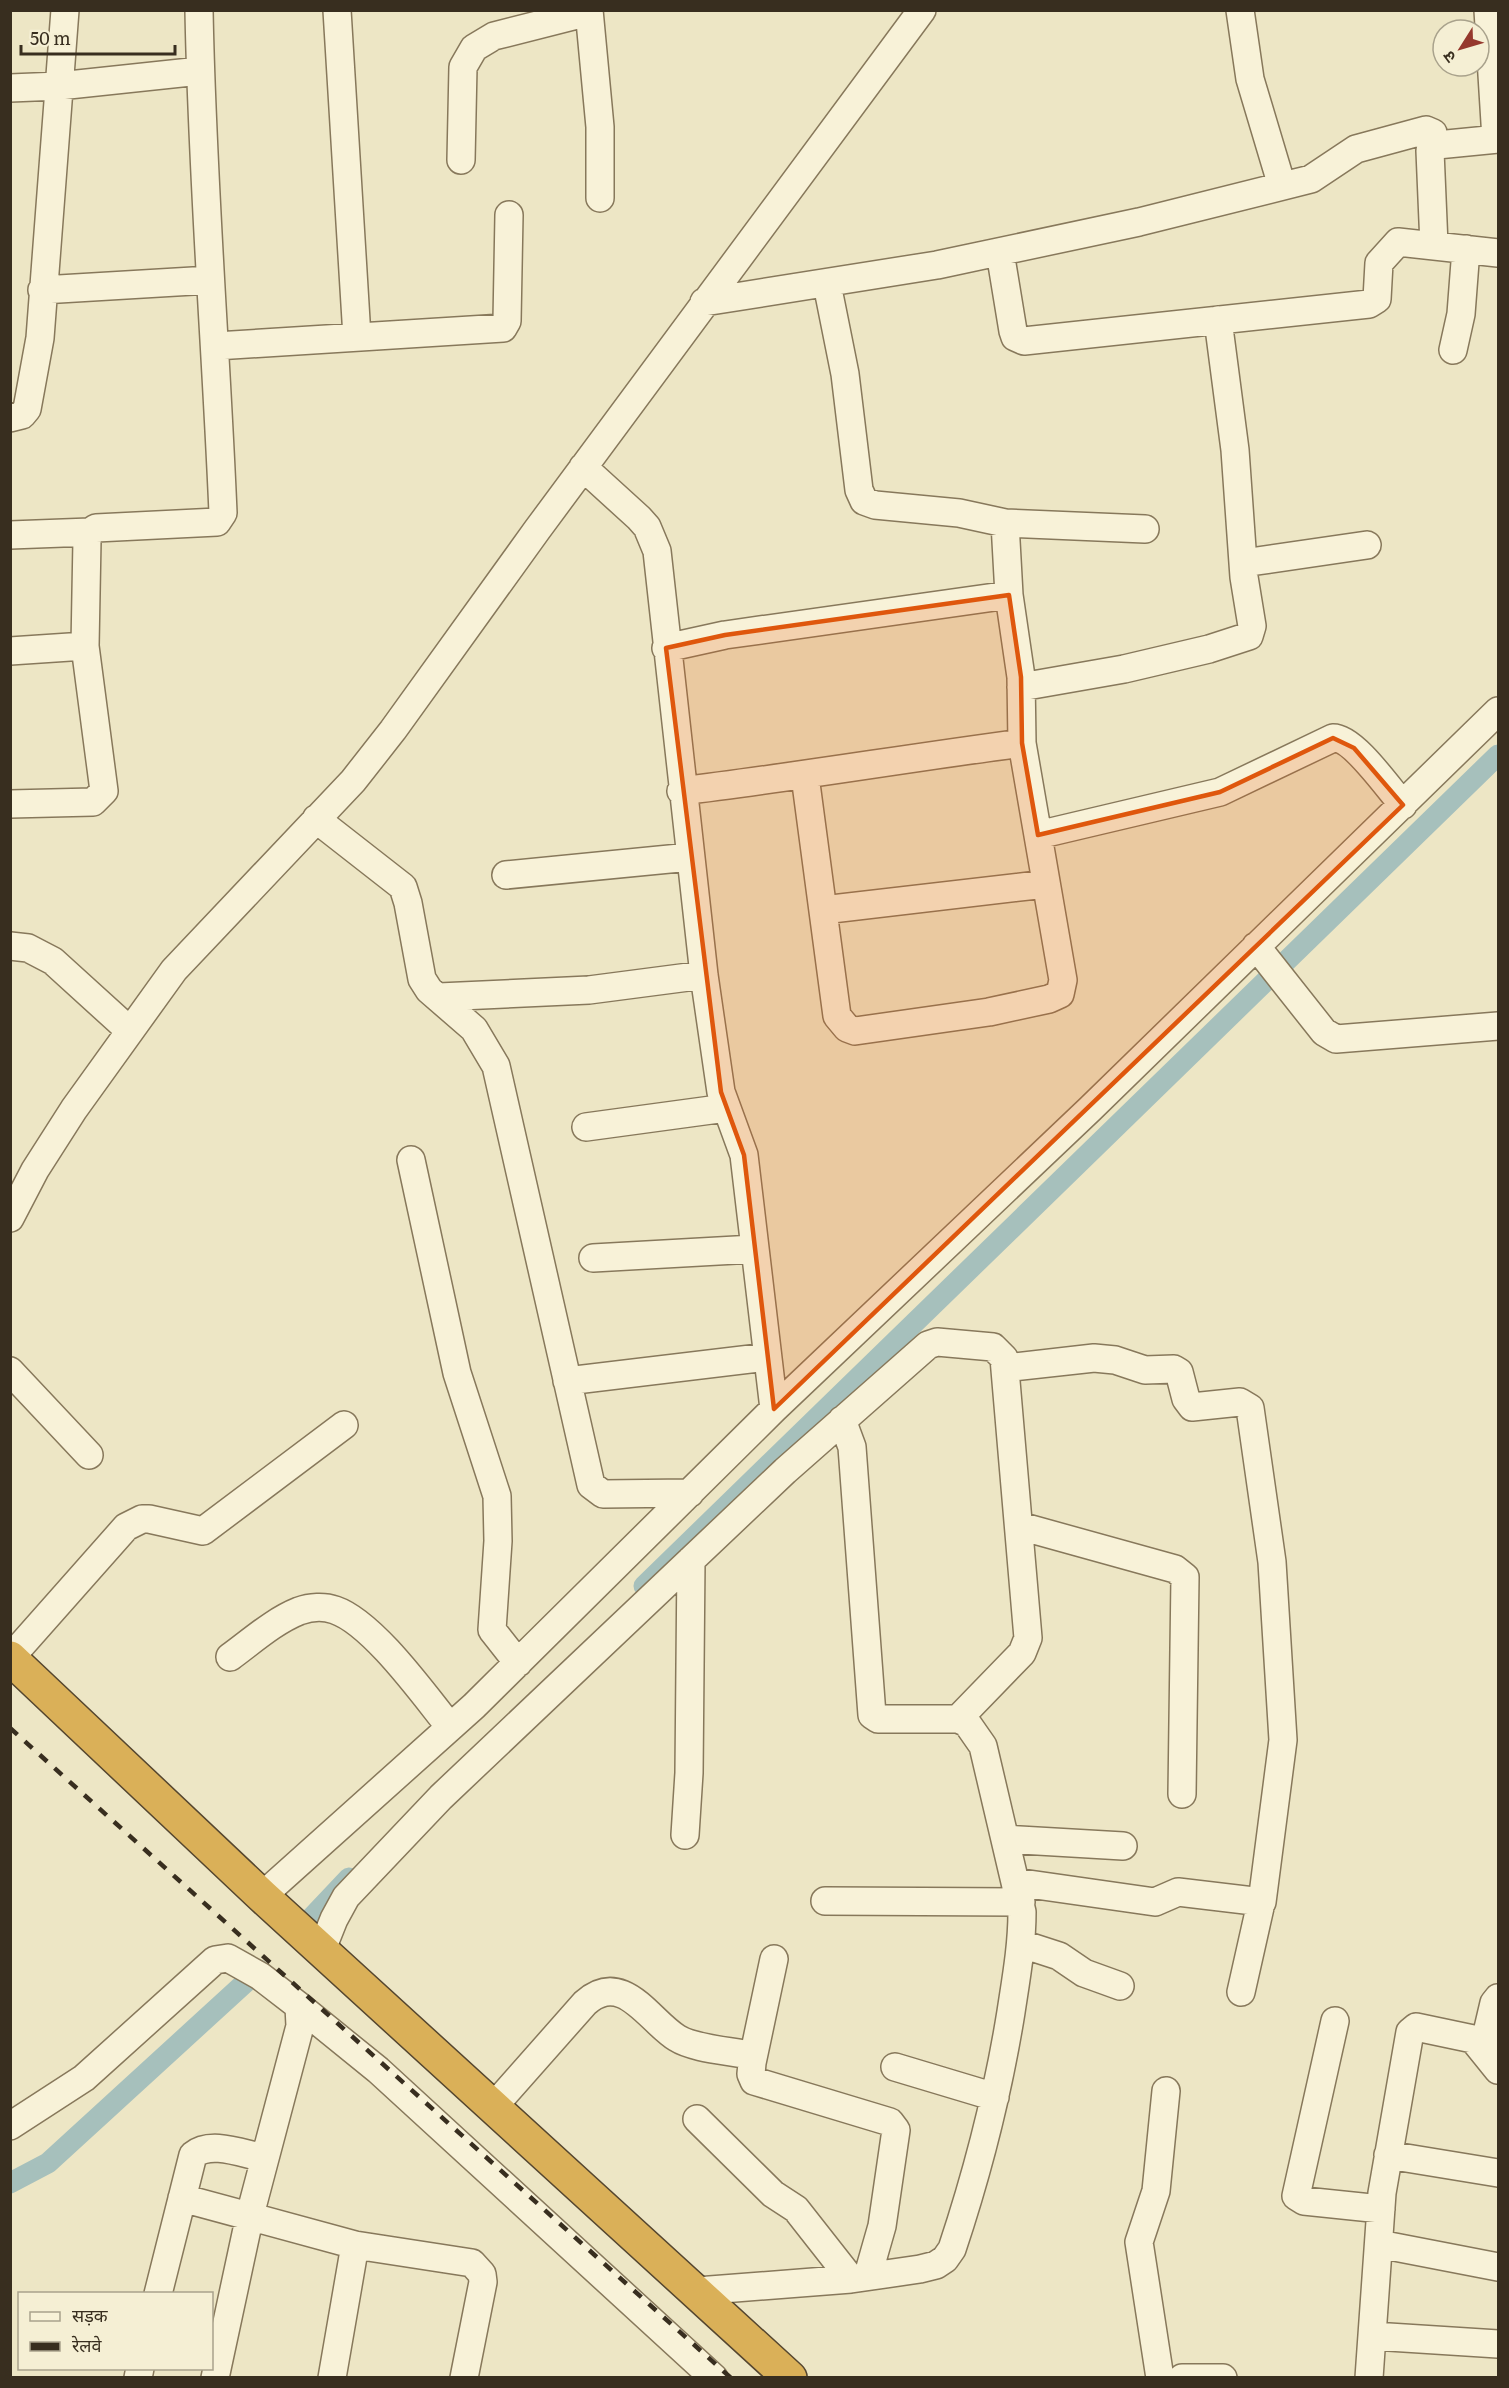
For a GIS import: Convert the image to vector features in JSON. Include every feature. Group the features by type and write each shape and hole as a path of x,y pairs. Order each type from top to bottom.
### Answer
{"highway":[{"path":"10,1658 262,1896 790,2378"}],"street":[{"path":"10,418 22,415 27,409 40,338 65,10"},
{"path":"10,535 90,532 96,528 220,521 223,513 216,346 210,280 199,10"},
{"path":"337,10 357,337"},
{"path":"10,1218 35,1170 174,970 353,781 393,730 583,467 922,10"},
{"path":"1240,10 1250,79 1282,186"},
{"path":"1434,245 1430,151 1434,146 1497,139 1488,10"},
{"path":"461,160 463,67 474,48 494,36 589,11 600,127 600,198"},
{"path":"10,88 59,87 200,70"},
{"path":"705,302 827,284 1000,252 1139,222 1314,178 1356,149 1426,130 1432,133 1434,146"},
{"path":"216,346 503,327 507,321 509,215"},
{"path":"1000,252 1013,331 1020,340 1369,304 1377,299 1378,263 1394,245 1404,241 1498,253"},
{"path":"1452,350 1461,314 1466,249"},
{"path":"42,290 210,280"},
{"path":"827,284 845,374 859,490 864,501 875,505 959,513 1005,523 1145,530"},
{"path":"1021,687 1125,669 1242,640 1249,636 1251,626 1243,563 1235,450 1218,320"},
{"path":"583,467 647,527 657,551 681,791 704,975 721,1092 744,1155 766,1357 774,1409"},
{"path":"805,776 837,1016 847,1028 855,1031 989,1012 1049,999 1060,994 1063,980 1022,743 1021,687 1009,595 1005,523"},
{"path":"10,804 93,802 104,791 85,646 87,540 90,532"},
{"path":"1243,563 1368,544"},
{"path":"666,648 725,635 1009,595"},
{"path":"10,651 85,646"},
{"path":"262,1896 424,1754 774,1409 1258,950 1498,711"},
{"path":"1038,835 1220,792 1333,738 1343,739 1354,748 1403,805"},
{"path":"681,791 805,776 858,765 1022,743"},
{"path":"316,819 403,887 422,979 429,990 474,1029 496,1066 589,1481 595,1491 603,1494 690,1492"},
{"path":"506,875 690,857"},
{"path":"823,910 1046,884"},
{"path":"10,946 28,948 53,961 130,1031"},
{"path":"1258,950 1324,1032 1336,1038 1498,1026"},
{"path":"439,997 589,990 704,975"},
{"path":"586,1127 726,1108"},
{"path":"411,1160 457,1374 497,1496 498,1541 492,1630 518,1663"},
{"path":"593,1258 754,1249"},
{"path":"318,1945 346,1897 434,1804 691,1560 842,1420 932,1342 993,1347 1001,1352 1005,1368 1020,1526 1028,1638 1026,1647 958,1719"},
{"path":"567,1381 766,1357"},
{"path":"1005,1368 1094,1358 1114,1360 1145,1370 1174,1369 1179,1372 1186,1398 1192,1407 1240,1402 1250,1408 1272,1563 1283,1740 1264,1899 1261,1903 1241,1992"},
{"path":"10,1371 89,1455"},
{"path":"697,2291 860,2277 920,2269 945,2259 952,2249 978,2173 995,2097 1022,1944 1018,1892 983,1746 967,1723 958,1719 878,1719 872,1715 852,1447 842,1420"},
{"path":"10,1658 126,1527 142,1519 149,1519 203,1531 344,1425"},
{"path":"1020,1526 1175,1569 1185,1577 1182,1794"},
{"path":"684,1835 689,1773 691,1560"},
{"path":"230,1657 286,1617 301,1610 319,1607 336,1610 354,1621 389,1653 450,1727"},
{"path":"1005,1839 1123,1846"},
{"path":"825,1901 1018,1892 1155,1902 1178,1892 1261,1903"},
{"path":"1022,1944 1059,1956 1084,1973 1120,1986"},
{"path":"10,2126 84,2078 215,1960 228,1958 260,1976 378,2070 714,2378"},
{"path":"774,1959 753,2056 751,2074 754,2080 890,2122 896,2130 882,2226 860,2277"},
{"path":"494,2106 585,2003 591,1998 609,1992 618,1993 644,2008 677,2038 753,2056"},
{"path":"1491,2060 1494,2003 1498,1998"},
{"path":"214,2378 250,2215 300,2026 299,2006"},
{"path":"1335,2021 1296,2196 1304,2202 1381,2209"},
{"path":"1370,2378 1381,2209 1388,2155 1412,2030 1416,2027 1467,2036 1491,2060"},
{"path":"895,2067 995,2097"},
{"path":"1160,2378 1139,2242 1156,2191 1167,2091"},
{"path":"697,2118 773,2194 796,2209 860,2277"},
{"path":"158,2292 190,2161 200,2149 210,2147 265,2158"},
{"path":"1388,2155 1498,2173"},
{"path":"182,2198 355,2245 458,2259 478,2267 483,2282 464,2378"},
{"path":"1379,2244 1498,2267"},
{"path":"332,2378 355,2245"},
{"path":"1372,2336 1498,2344"},
{"path":"1182,2378 1222,2378"}],"highlighted area":[{"path":"1009,595 1021,677 1022,743 1038,835 1220,792 1333,738 1354,748 1403,805 774,1409 744,1155 721,1092 666,648 725,635"}],"waterway":[{"path":"644,1586 1498,755"},
{"path":"298,1932 349,1878"},
{"path":"10,2183 48,2163 259,1970"}],"railway":[{"path":"10,1728 731,2378"}]}
